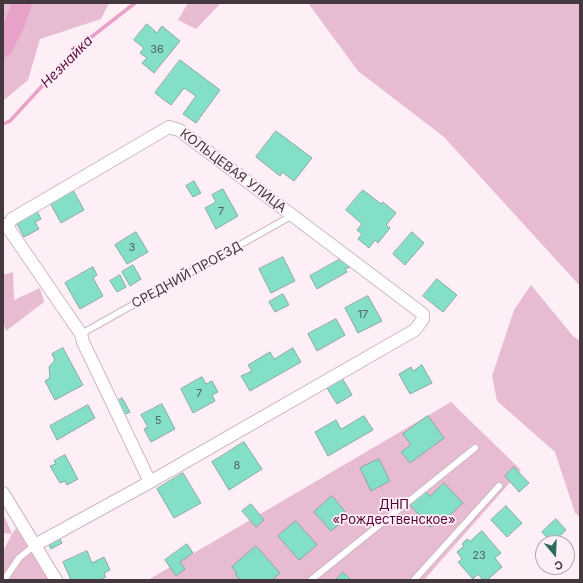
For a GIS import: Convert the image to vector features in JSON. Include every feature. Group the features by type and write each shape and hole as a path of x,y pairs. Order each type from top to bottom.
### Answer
{"street":[{"name":"КОЛЬЦЕВАЯ УЛИЦА","path":"35,546 150,482 421,325 423,319 423,314 179,130 169,127 9,221 9,229 81,334 83,342 150,482"},
{"path":"3,493 56,580"}],"lane":[{"name":"СРЕДНИЙ ПРОЕЗД","path":"81,334 293,216"},
{"path":"311,580 475,448"},
{"path":"414,580 499,486"},
{"path":"4,580 19,558 35,546"}],"green space":[{"path":"3,3 109,3 101,19 40,39 28,80 3,101"},
{"path":"188,3 221,3 196,29 178,20"},
{"path":"308,3 580,3 580,286 444,137 358,71"},
{"path":"13,272 14,300 40,288 44,302 6,331 3,322 3,275"},
{"path":"531,285 573,336 580,341 580,517 575,513 555,452 497,401 492,376 514,310"},
{"name":"ДНП «Рождественское»","path":"451,402 521,470 424,580 148,580"},
{"path":"3,513 12,534 3,533"},
{"path":"17,527 48,580 3,580 3,551"}],"building":[{"path":"147,24 157,33 162,26 180,41 154,73 142,63 147,58 140,53 144,48 134,40"},
{"path":"180,60 220,90 196,123 183,114 196,96 184,88 171,105 155,93"},
{"path":"276,131 312,158 294,181 282,172 280,176 256,157"},
{"path":"194,181 201,193 193,197 186,186"},
{"path":"223,189 238,216 216,229 205,208 216,202 212,195"},
{"path":"73,190 84,210 61,223 50,203"},
{"path":"363,190 381,204 383,202 396,213 386,225 390,228 378,243 375,240 369,248 358,239 362,234 357,230 362,224 346,210"},
{"path":"37,211 41,219 35,222 39,229 24,237 15,220 30,212 32,214"},
{"path":"136,232 148,252 127,264 115,245"},
{"path":"412,232 424,243 405,265 393,254"},
{"path":"283,257 295,281 271,293 259,269"},
{"path":"344,257 350,267 345,269 347,272 317,289 310,276"},
{"path":"133,265 141,279 130,286 122,272"},
{"path":"93,267 97,275 93,278 103,296 80,309 65,283"},
{"path":"120,275 126,287 117,292 110,281"},
{"path":"437,279 457,295 443,312 423,296"},
{"path":"283,294 289,305 275,312 269,302"},
{"path":"368,296 382,321 358,333 345,308"},
{"path":"336,319 345,335 317,351 308,334"},
{"path":"63,348 83,385 55,400 45,381 50,378 49,367 55,360 52,354"},
{"path":"293,348 301,362 250,391 241,376 252,371 248,365 270,352 274,359"},
{"path":"422,365 432,383 410,394 399,374 411,367 413,371"},
{"path":"341,376 352,395 337,404 325,385"},
{"path":"202,377 206,384 212,381 218,392 212,395 215,401 193,413 181,389"},
{"path":"122,398 130,412 124,415 116,402"},
{"path":"162,404 175,429 151,442 144,429 148,427 141,415"},
{"path":"88,405 95,418 57,440 50,426"},
{"path":"364,416 373,430 328,456 315,432 336,420 341,429"},
{"path":"428,416 444,438 410,463 401,452 411,445 403,434"},
{"path":"244,442 262,469 229,490 212,462"},
{"path":"65,455 78,479 67,485 65,481 60,483 50,466 56,464 54,461"},
{"path":"379,459 390,481 371,491 360,468"},
{"path":"514,467 529,483 519,492 505,476"},
{"path":"183,473 201,503 174,518 157,489"},
{"path":"444,483 463,503 441,523 430,527 410,505 425,491 430,496"},
{"path":"332,496 349,516 331,531 314,512"},
{"path":"251,504 264,520 256,527 242,511"},
{"path":"506,506 522,523 507,537 491,520"},
{"path":"556,519 566,530 561,535 545,535 542,532"},
{"path":"296,521 317,545 299,560 278,536"},
{"path":"56,531 62,543 51,549 45,537"},
{"path":"482,531 501,553 495,558 502,567 487,580 483,580 478,574 473,579 458,562 462,559 457,552 464,546 462,544 467,539 470,541"},
{"path":"187,544 193,553 180,562 185,569 176,576 165,560"},
{"path":"256,546 280,573 272,580 240,580 232,567"},
{"path":"87,551 92,563 104,557 110,570 104,573 106,577 99,580 71,580 63,562"},
{"path":"343,572 351,580 336,580"}],"waterway":[{"name":"Незнайка","path":"3,47 15,23 22,3"},
{"name":"Незнайка","path":"3,124 10,121 76,49 135,3"}]}
